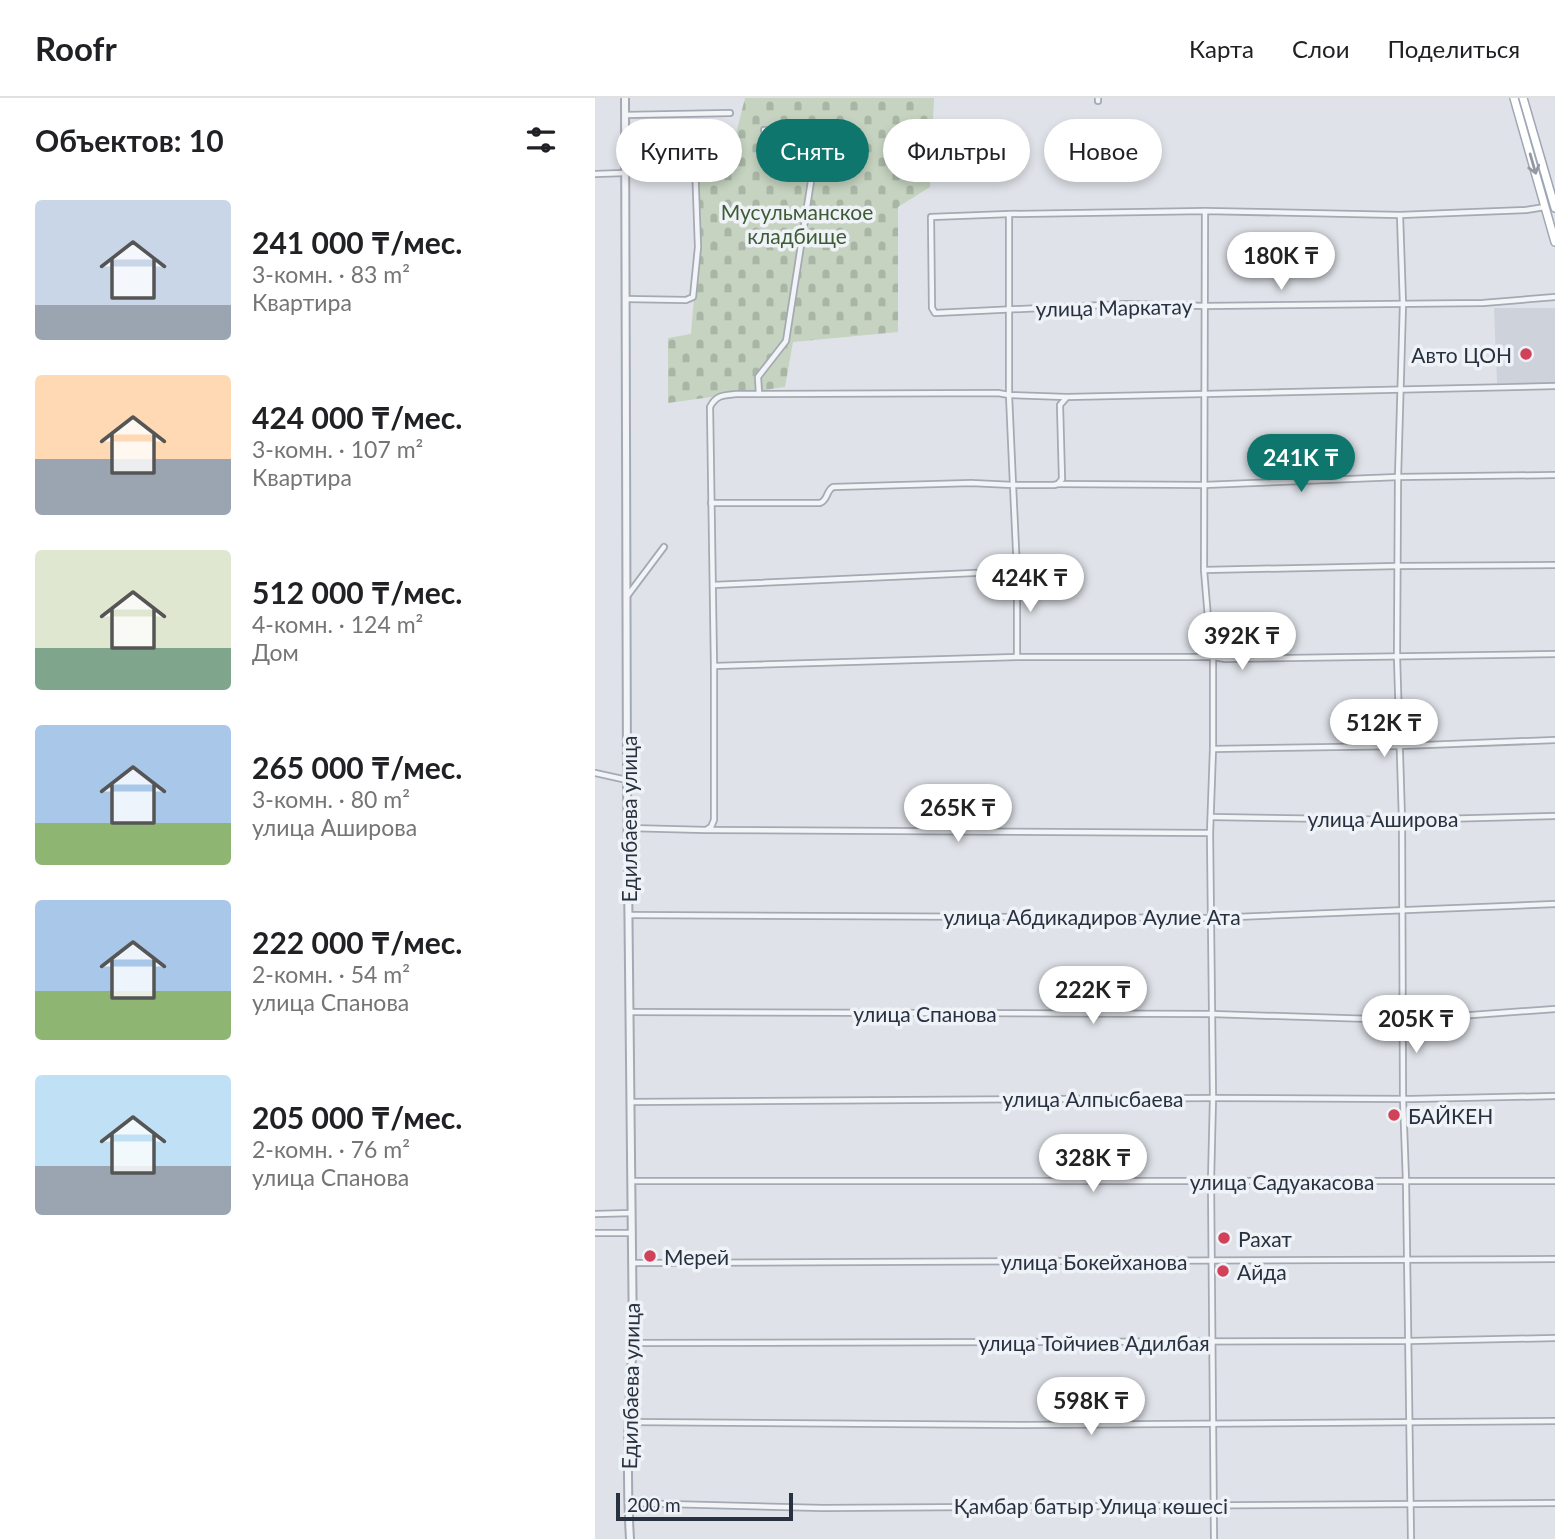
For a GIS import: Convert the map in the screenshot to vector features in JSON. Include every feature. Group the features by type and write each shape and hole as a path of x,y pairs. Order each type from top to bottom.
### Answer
{"main road":[{"path":"1514,98 1555,242"},
{"path":"1523,98 1555,208"}],"street":[{"name":"Едилбаева улица","path":"624,119 625,98"},
{"path":"624,115 730,113"},
{"path":"595,174 616,173"},
{"name":"Едилбаева улица","path":"624,182 633,1343 627,1422 630,1539"},
{"path":"626,299 686,300 693,297 698,247 696,182"},
{"path":"759,394 758,377 786,341 811,182"},
{"path":"1017,657 1017,571 1009,395 1009,214 1205,211 1400,215 1545,208"},
{"path":"1205,211 1204,570 1213,657 1210,833 1214,1539"},
{"name":"улица Маркатау","path":"1009,214 932,217 932,308 935,313 1125,304 1205,306 1483,303 1555,296"},
{"path":"1400,215 1403,304 1399,389 1397,657 1401,746 1403,1099 1411,1539"},
{"path":"706,830 714,820 710,407 713,400 719,396 998,393 1067,397 1555,386"},
{"path":"1058,484 1062,479 1060,405 1067,397"},
{"path":"711,503 820,503 833,487 971,483 1204,485 1398,477 1555,475"},
{"path":"627,596 664,547"},
{"path":"1204,570 1555,565"},
{"path":"713,585 1017,571"},
{"path":"714,666 1017,657 1225,659 1555,654"},
{"path":"1213,749 1555,740"},
{"path":"595,773 627,780"},
{"name":"улица Аширова","path":"1211,817 1402,820 1555,816"},
{"path":"628,828 1210,833"},
{"name":"улица Абдикадиров Аулие Ата","path":"629,915 1211,918 1555,904"},
{"name":"улица Спанова","path":"630,1012 1212,1014 1403,1020 1555,1009"},
{"name":"улица Алпысбаева","path":"631,1102 1555,1096"},
{"name":"улица Садуакасова","path":"632,1181 1555,1181"},
{"path":"595,1214 632,1213"},
{"path":"595,1233 632,1233"},
{"name":"улица Бокейханова","path":"632,1263 1555,1259"},
{"name":"улица Тойчиев Адилбая","path":"633,1343 1409,1341 1555,1338"},
{"path":"627,1422 1024,1426 1555,1421"},
{"name":"Қамбар батыр Улица көшесі","path":"628,1503 823,1508 1555,1503"}],"shaded area":[{"path":"1494,308 1555,308 1555,383 1497,383"}],"green space":[{"name":"Мусульманское кладбище","path":"745,98 934,98 933,119 883,119 883,182 930,182 930,187 898,207 898,332 793,342 785,387 668,403 668,338 691,334 698,247 694,182 742,182 742,119 740,119"}],"place":[{"name":"Авто ЦОН","path":"1526,354"},
{"name":"БАЙКЕН","path":"1394,1115"},
{"name":"Рахат","path":"1224,1238"},
{"name":"Мерей","path":"650,1256"},
{"name":"Айда","path":"1223,1271"}]}
